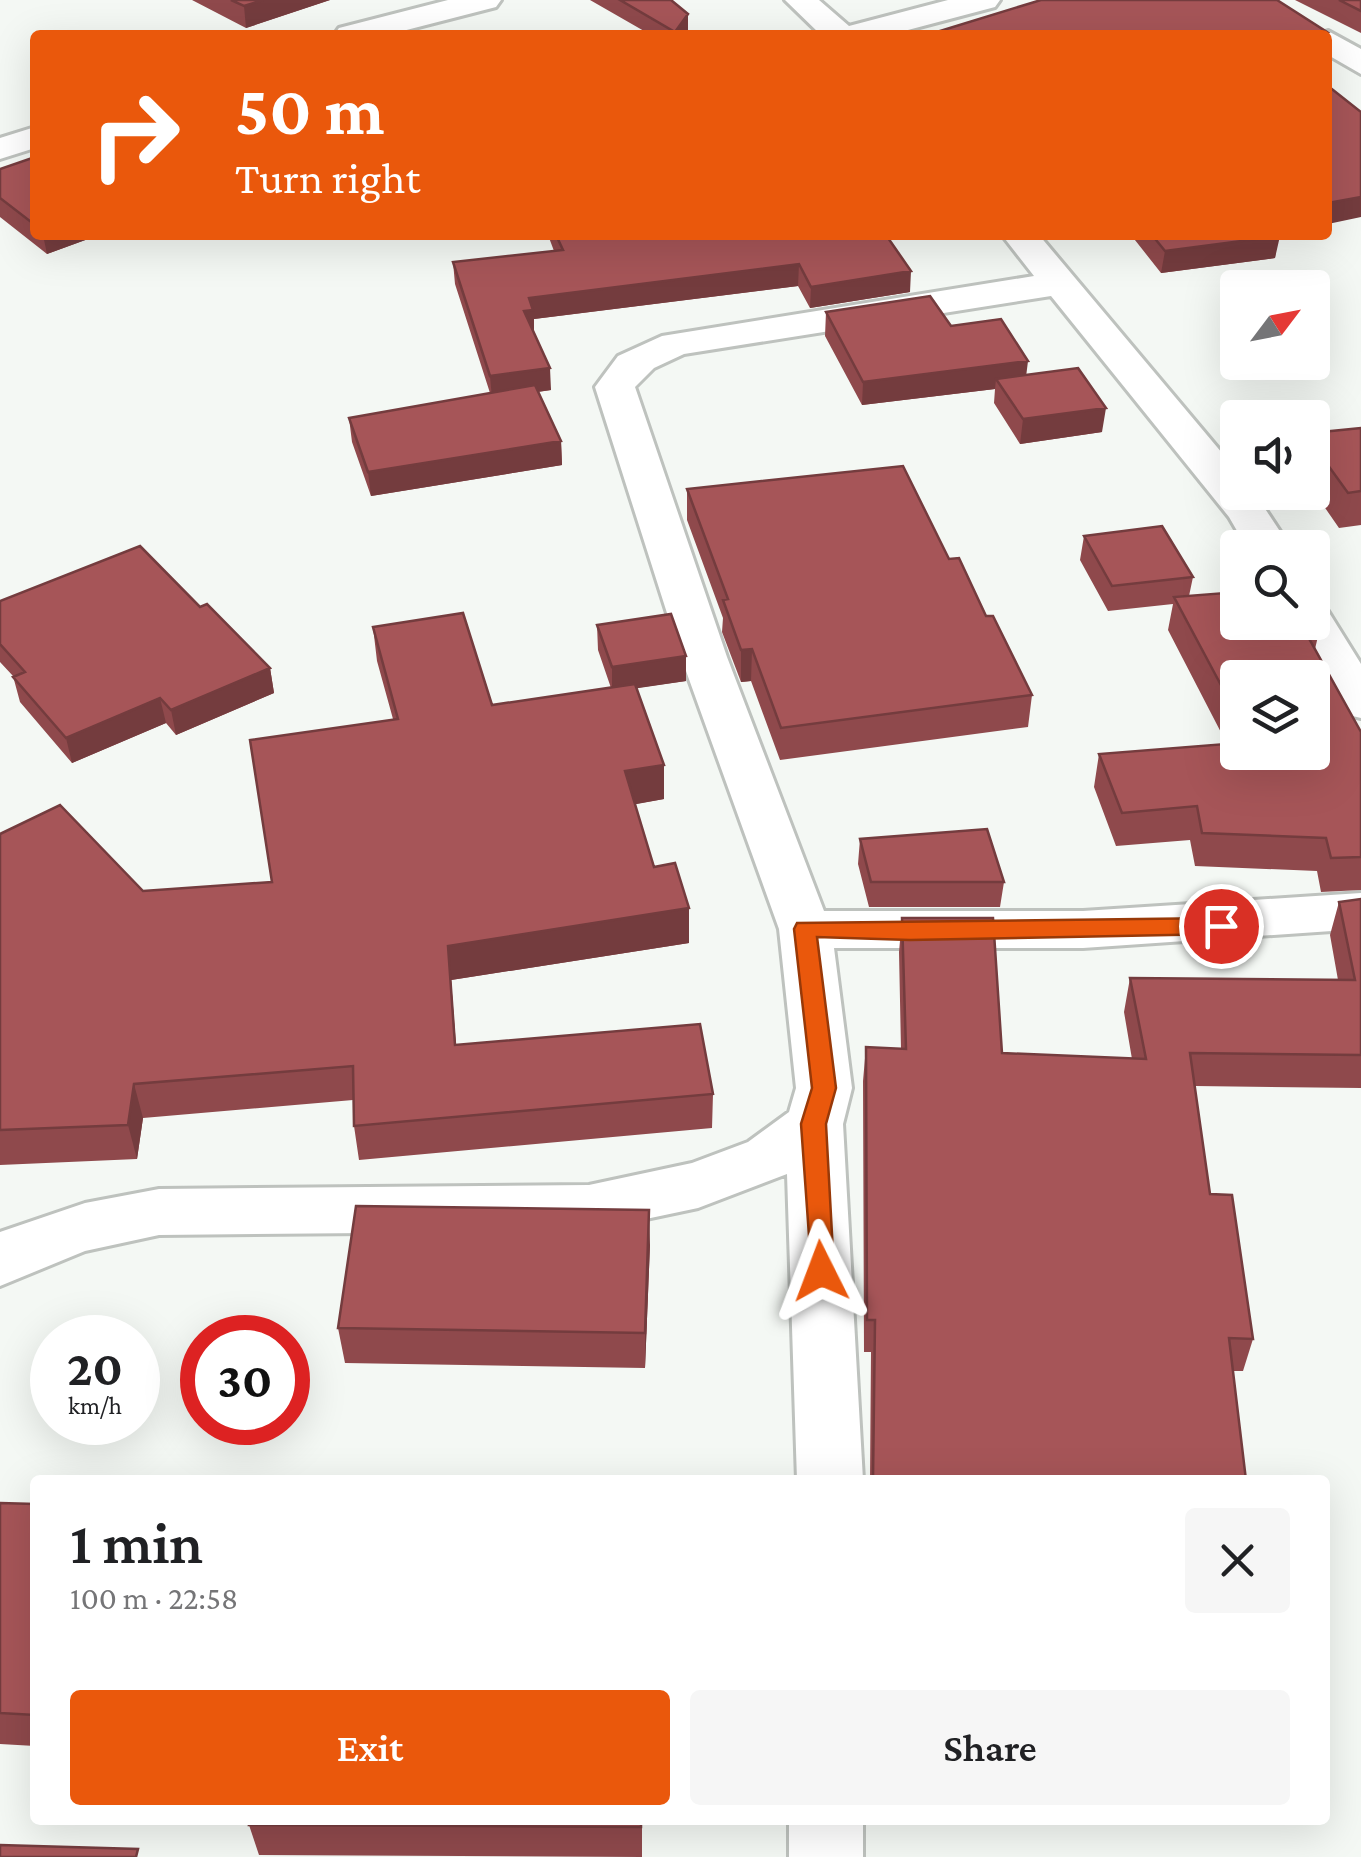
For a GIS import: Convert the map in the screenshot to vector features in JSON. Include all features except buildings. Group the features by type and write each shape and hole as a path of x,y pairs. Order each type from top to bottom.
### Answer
{"street":[{"path":"369,30 486,0"},
{"path":"801,0 834,30"},
{"path":"872,30 984,0"},
{"path":"1332,44 1361,64"},
{"path":"0,149 30,139"},
{"path":"1025,240 1064,283 1258,530"},
{"path":"830,1475 814,1124 824,1088 805,929 704,657 614,387 622,371 646,355 676,344 1064,283"},
{"path":"1323,640 1361,704"},
{"path":"805,929 910,932 1221,926 1361,911"},
{"path":"0,1262 29,1245 85,1227 159,1212 590,1208 716,1178 768,1158 814,1124"},
{"path":"826,1825 826,1857"}],"route":[{"path":"821,1271 814,1124 824,1088 805,929 910,932 1221,926"}]}
